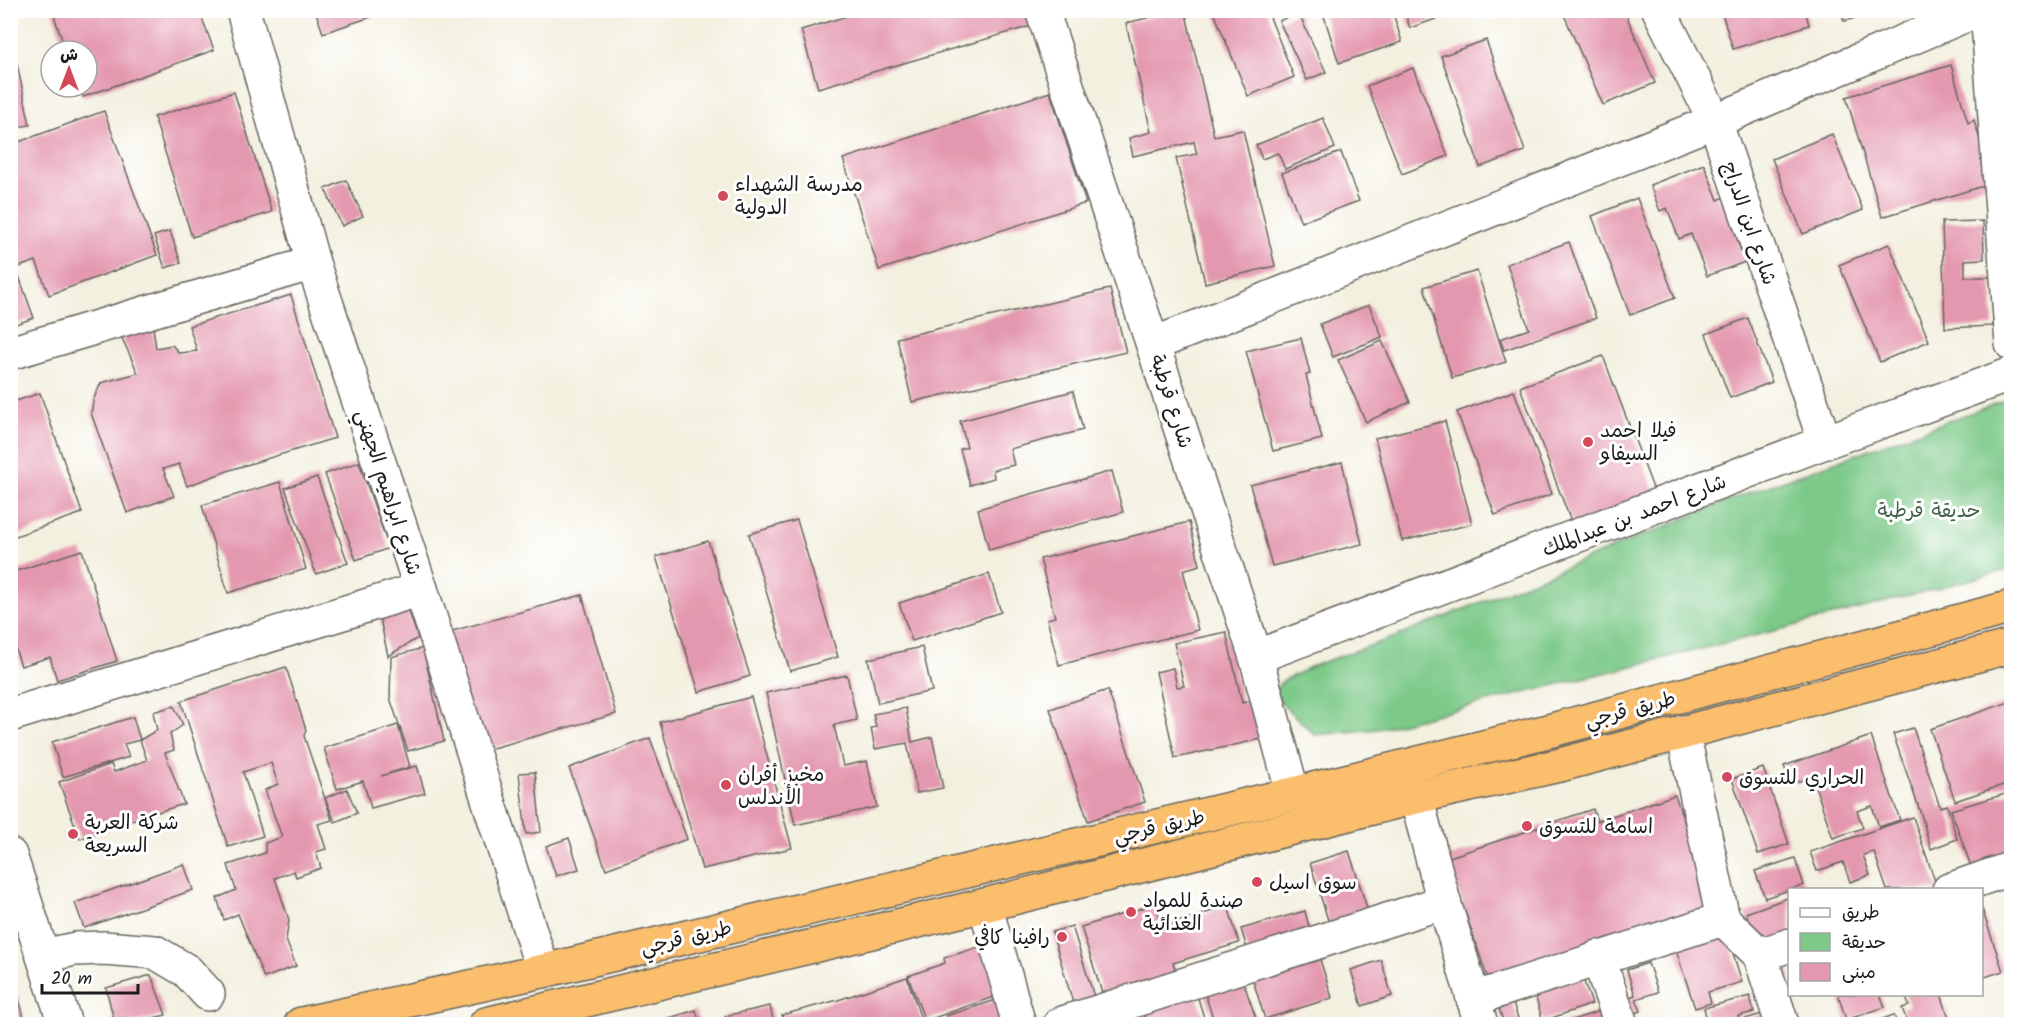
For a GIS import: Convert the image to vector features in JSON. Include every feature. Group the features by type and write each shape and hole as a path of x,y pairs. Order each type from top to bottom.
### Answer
{"highway":[{"name":"طريق قرجي","path":"301,1024 543,971 1293,794 1548,731 2012,607"},
{"name":"طريق قرجي","path":"486,1024 549,1018 985,905 1416,797 1560,765 2012,646"}],"street":[{"name":"شارع ابراهيم الجهني","path":"243,10 313,263 421,589 543,971"},
{"name":"شارع قرطبة","path":"1042,10 1256,657 1293,794"},
{"name":"شارع ابن الدراج","path":"1659,10 1715,121 1825,442"},
{"path":"1154,344 1715,121 1978,10"},
{"path":"1987,10 2012,344"},
{"path":"10,353 313,263"},
{"name":"شارع احمد بن عبدالملك","path":"1256,657 1825,442 2012,374"},
{"path":"10,715 421,589"},
{"path":"1683,732 1723,919 1775,950 1782,1024"},
{"path":"1416,797 1477,1012 1598,957 1723,919"},
{"path":"10,855 65,1024"},
{"path":"1955,888 2012,868"},
{"path":"1060,1024 1444,902"},
{"path":"985,905 1019,1024"},
{"path":"43,956 104,948 155,952 187,971 208,994"},
{"path":"1598,957 1621,1024"}],"green space":[{"name":"حديقة قرطبة","path":"2011,398 2011,569 1786,628 1378,729 1315,735 1282,704 1275,691 1281,682 1312,666 1398,636 1735,498"}],"building":[{"path":"52,10 199,10 214,50 99,91 99,39 62,39"},
{"path":"315,10 379,10 380,14 323,33"},
{"path":"867,10 1026,10 1031,26 818,88 801,30"},
{"path":"1185,10 1214,136 1243,130 1275,266 1205,283 1176,158 1197,154 1194,142 1133,156 1129,138 1151,132 1126,23"},
{"path":"1213,10 1267,10 1294,77 1248,96"},
{"path":"1322,10 1392,10 1402,42 1339,63"},
{"path":"1404,10 1458,10 1459,11 1410,28"},
{"path":"1562,10 1624,10 1655,83 1603,105"},
{"path":"1721,10 1805,10 1809,25 1733,49"},
{"path":"1841,10 1881,10 1881,11 1844,21"},
{"path":"1298,12 1326,72 1307,80 1279,21"},
{"path":"1486,40 1525,151 1480,167 1441,56"},
{"path":"16,59 30,125 13,128 10,118 10,60"},
{"path":"1951,65 1968,123 1974,120 1993,183 1882,217 1846,97"},
{"path":"1413,68 1448,156 1402,174 1367,86"},
{"path":"234,92 272,212 192,237 154,117"},
{"path":"1050,92 1086,203 879,270 843,159"},
{"path":"104,111 157,255 49,295 36,261 16,268 34,318 10,326 10,145"},
{"path":"1323,118 1335,148 1285,169 1278,153 1262,159 1256,145"},
{"path":"1832,134 1863,210 1803,234 1772,159"},
{"path":"1341,152 1359,201 1301,222 1282,173"},
{"path":"1704,164 1718,200 1730,195 1747,239 1738,243 1745,262 1707,276 1691,234 1679,239 1667,208 1660,211 1650,185"},
{"path":"346,180 363,216 342,226 325,189"},
{"path":"1637,198 1675,298 1630,315 1592,216"},
{"path":"1983,221 1984,259 1965,260 1965,277 1992,277 1993,326 1945,328 1942,222"},
{"path":"170,231 181,263 165,268 154,236"},
{"path":"1569,242 1596,318 1504,350 1500,339 1529,329 1507,264"},
{"path":"1889,244 1929,341 1880,362 1839,265"},
{"path":"1477,271 1506,362 1452,378 1424,287"},
{"path":"1110,289 1126,352 912,402 897,338"},
{"path":"291,295 335,438 233,469 187,486 179,464 163,469 174,496 127,513 91,413 94,398 101,383 138,373 121,336 153,327 156,348 172,345 179,353 197,351 189,326"},
{"path":"1369,305 1382,337 1333,357 1320,324"},
{"path":"1748,318 1772,382 1730,398 1706,334"},
{"path":"1301,338 1310,374 1306,375 1322,439 1273,451 1246,351"},
{"path":"1382,341 1410,402 1366,422 1338,360"},
{"name":"فيلا احمد السيفاو","path":"1603,356 1656,496 1573,527 1520,387"},
{"path":"1073,391 1083,430 1010,449 1014,465 993,470 994,478 970,485 960,449 967,447 960,421"},
{"path":"1514,391 1552,494 1495,515 1457,412"},
{"path":"40,393 82,513 10,538 10,403"},
{"path":"1445,421 1472,524 1402,541 1375,438"},
{"path":"359,462 389,548 356,560 325,474"},
{"path":"1342,462 1362,544 1272,566 1250,485"},
{"path":"1112,471 1123,512 989,550 978,509"},
{"path":"317,477 348,563 316,574 285,488"},
{"path":"280,482 306,569 228,593 202,505"},
{"path":"797,520 838,657 790,671 749,534"},
{"path":"1189,522 1200,565 1183,570 1198,630 1059,665 1047,619 1055,617 1040,559"},
{"path":"708,541 750,676 699,692 656,557"},
{"path":"82,550 117,661 57,680 50,657 21,666 10,632 10,573"},
{"path":"989,574 1001,612 912,641 899,603"},
{"path":"582,595 616,714 478,752 445,633"},
{"path":"408,609 418,638 388,656 380,619"},
{"path":"1226,632 1242,703 1253,700 1262,739 1175,758 1156,672 1173,668 1177,687 1184,686 1174,643"},
{"path":"922,647 932,691 878,703 868,659"},
{"path":"423,648 444,741 408,751 390,698 391,657"},
{"path":"286,667 306,730 304,736 332,820 318,824 326,849 316,852 321,868 296,877 294,871 275,878 289,920 286,940 296,966 264,978 238,914 224,920 217,898 236,890 228,865 265,853 265,843 282,837 265,790 278,784 271,763 243,772 263,836 228,847 181,701"},
{"path":"847,675 857,720 834,725 843,766 867,761 877,807 795,825 766,693"},
{"path":"1108,690 1145,802 1088,821 1050,709"},
{"name":"مخبز أفران الأندلس","path":"751,697 792,848 702,869 660,722"},
{"path":"2012,701 2012,782 1955,801 1930,729"},
{"path":"174,706 183,725 170,734 174,750 165,753 184,804 80,839 59,782 111,764 114,772 147,760 140,740 157,730 153,712"},
{"path":"906,708 912,742 932,737 943,788 917,793 907,743 875,749 871,728 876,727 873,714"},
{"path":"133,717 140,740 124,744 129,757 63,777 52,742"},
{"path":"398,725 410,767 381,776 417,766 425,793 371,808 363,781 337,789 324,748"},
{"path":"1913,728 1940,807 1947,805 1957,839 1931,849 1893,734"},
{"path":"1871,736 1900,820 1879,827 1872,806 1857,811 1863,828 1833,838 1812,777 1791,784 1784,766"},
{"path":"650,738 687,839 606,869 569,768"},
{"path":"1763,768 1789,844 1758,854 1732,779"},
{"path":"535,772 541,832 526,834 519,773"},
{"path":"347,789 357,813 335,822 325,798"},
{"path":"2012,792 2012,862 1974,875 1951,810"},
{"path":"1675,795 1714,909 1490,985 1447,858 1593,809 1597,821"},
{"path":"1913,817 1937,888 1886,888 1874,852 1863,855 1870,875 1850,882 1843,862 1817,871 1810,852"},
{"path":"569,838 579,869 556,876 546,846"},
{"path":"1349,851 1368,911 1329,923 1310,863"},
{"path":"1795,858 1804,885 1788,888 1788,890 1765,898 1755,871"},
{"path":"184,864 193,890 84,928 75,903"},
{"path":"2012,883 2012,911 2011,911 2003,886"},
{"path":"1788,898 1788,936 1758,946 1746,913"},
{"path":"1155,904 1162,927 1228,906 1239,943 1173,963 1177,974 1103,996 1081,927"},
{"path":"1305,911 1311,935 1248,952 1241,929"},
{"path":"1983,912 2003,971 1983,978"},
{"path":"1072,926 1095,1000 1074,1006 1052,932"},
{"path":"1725,928 1742,982 1708,992 1711,1003 1695,1008 1674,944"},
{"path":"992,943 1008,992 925,1021 908,976 945,963 944,958"},
{"path":"1788,950 1788,989 1775,954"},
{"path":"1319,956 1332,998 1265,1019 1252,977"},
{"path":"1381,960 1392,996 1362,1006 1351,970"},
{"path":"1648,963 1658,992 1636,999 1641,1011 1623,1017 1617,1001 1635,995 1627,970"},
{"path":"11,972 26,1024 10,1024"},
{"path":"151,975 166,1015 129,1024 115,1024 106,988"},
{"path":"1582,976 1592,1004 1543,1021 1534,992"},
{"path":"907,977 922,1022 914,1024 785,1024 782,1015 838,1000"},
{"path":"1243,981 1258,1024 1215,1024 1205,994"},
{"path":"1510,994 1520,1024 1504,1024 1496,999"},
{"path":"1197,995 1206,1024 1147,1024 1143,1012"},
{"path":"1750,996 1754,1012 1738,1016 1740,1024 1708,1024 1704,1008"},
{"path":"1839,996 1881,996 1885,1007 1846,1020"},
{"path":"1906,996 1942,996 1951,1024 1908,1024 1902,1008 1909,1006"},
{"path":"996,1000 1004,1024 949,1024 946,1016"},
{"path":"770,1006 774,1024 727,1024 725,1016"},
{"path":"696,1010 700,1024 649,1024"},
{"path":"1600,1011 1604,1024 1560,1024"},
{"path":"1762,1014 1766,1024 1746,1024 1745,1019"},
{"path":"1894,1015 1897,1024 1868,1024"}],"place":[{"name":"مدرسة الشهداء الدولية","path":"723,196"},
{"name":"فيلا احمد السيفاو","path":"1588,442"},
{"name":"الحراري للتسوق","path":"1727,777"},
{"name":"مخبز أفران الأندلس","path":"726,785"},
{"name":"اسامة للتسوق","path":"1527,826"},
{"name":"شركة العربة السريعة","path":"73,834"},
{"name":"سوق اسيل","path":"1257,882"},
{"name":"صندة للمواد الغذائية","path":"1131,912"},
{"name":"رافينا كافي","path":"1062,937"}]}
